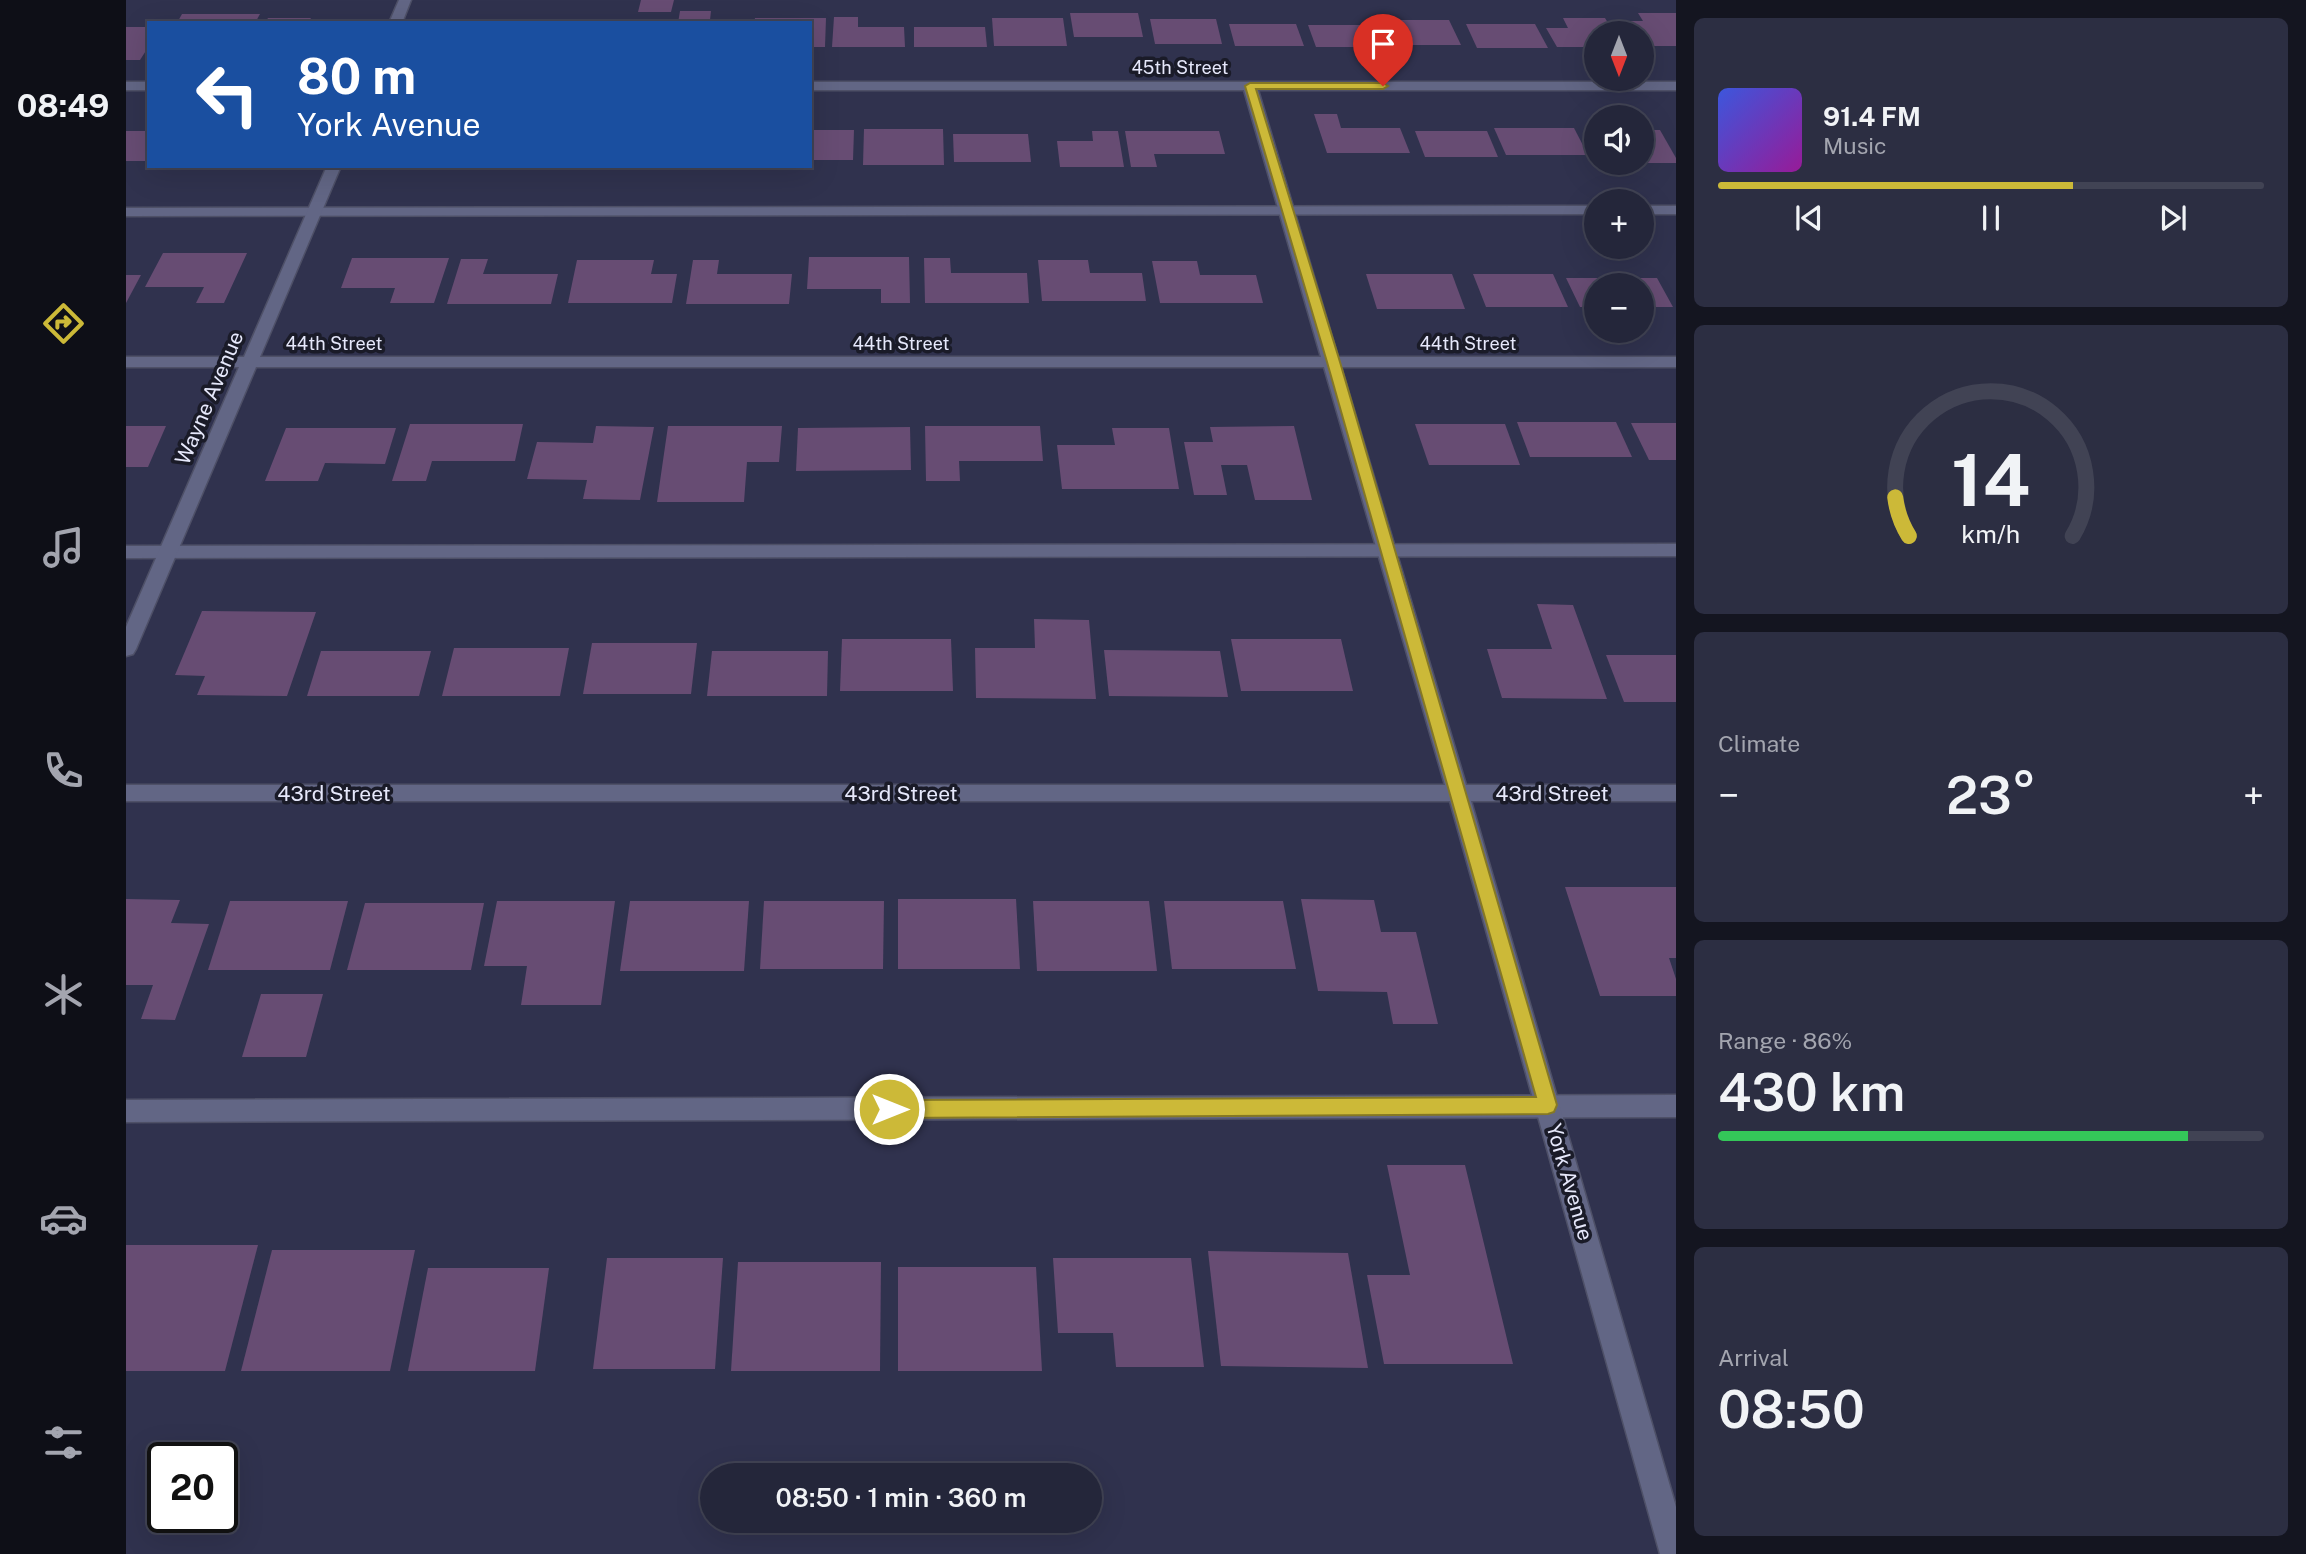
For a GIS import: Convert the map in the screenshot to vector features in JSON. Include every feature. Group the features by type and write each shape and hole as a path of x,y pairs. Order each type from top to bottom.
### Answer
{"street":[{"path":"396,21 405,0"},
{"path":"126,86 147,86"},
{"name":"45th Street","path":"812,86 1676,86"},
{"name":"York Avenue","path":"1250,86 1388,550 1675,1554"},
{"name":"Wayne Avenue","path":"126,649 333,168"},
{"path":"126,212 1584,210"},
{"path":"1654,210 1676,210"},
{"name":"44th Street","path":"126,362 1676,362"},
{"path":"126,552 1676,550"},
{"name":"43rd Street","path":"126,793 1676,793"},
{"path":"126,1111 1676,1106"}],"building":[{"path":"641,0 674,0 671,12 638,12"},
{"path":"680,11 711,11 710,20 747,20 747,21 678,21"},
{"path":"1070,13 1138,13 1143,37 1074,37"},
{"path":"1638,13 1676,13 1676,46 1654,46 1654,21 1643,21"},
{"path":"182,14 260,14 256,21 178,21"},
{"path":"834,17 858,17 858,27 904,27 905,47 832,47"},
{"path":"268,18 311,18 309,21 266,21"},
{"path":"755,18 826,18 825,47 812,47 812,21 754,21"},
{"path":"992,18 1063,18 1067,46 994,46"},
{"path":"1563,18 1605,18 1607,21 1584,21 1584,47 1557,47 1546,28 1568,28"},
{"path":"521,19 592,19 592,21 520,21"},
{"path":"1150,19 1216,19 1222,44 1155,44"},
{"path":"441,20 511,20 511,21"},
{"path":"1386,20 1449,20 1461,45 1396,45"},
{"path":"1229,24 1296,24 1304,46 1235,46"},
{"path":"1466,24 1535,24 1548,48 1477,48"},
{"path":"1308,25 1377,25 1386,47 1316,47"},
{"path":"126,27 147,27 147,49 140,60 126,60"},
{"path":"914,27 985,27 987,47 914,47"},
{"path":"1314,114 1337,114 1341,128 1400,128 1410,153 1327,153"},
{"path":"1494,128 1574,128 1584,147 1584,155 1506,155"},
{"path":"864,129 943,129 944,165 863,165"},
{"path":"812,130 854,130 853,160 812,160"},
{"path":"1654,130 1660,130 1676,158 1676,163 1654,163"},
{"path":"126,131 147,131 147,161 126,161"},
{"path":"1092,131 1118,131 1124,167 1060,167 1057,141 1093,141"},
{"path":"1125,131 1219,131 1225,154 1154,154 1157,167 1131,167"},
{"path":"1415,131 1487,131 1498,157 1425,157"},
{"path":"953,134 1028,134 1031,162 954,162"},
{"path":"163,253 247,253 224,303 196,303 204,287 145,287"},
{"path":"809,257 909,257 910,303 881,303 881,289 807,289"},
{"path":"352,258 449,258 434,303 390,303 395,288 341,288"},
{"path":"924,258 950,258 951,273 1027,273 1029,303 925,303"},
{"path":"461,259 488,259 483,274 558,274 551,304 447,304"},
{"path":"577,260 654,260 651,274 677,274 672,303 568,303"},
{"path":"693,260 719,260 717,274 792,274 789,304 686,304"},
{"path":"1038,260 1088,260 1090,273 1142,273 1146,301 1042,301"},
{"path":"1152,261 1197,261 1200,275 1256,275 1263,303 1160,303"},
{"path":"1366,274 1452,274 1465,309 1377,309"},
{"path":"1473,274 1553,274 1568,307 1486,307"},
{"path":"126,275 141,275 126,303"},
{"path":"1566,278 1584,278 1584,307 1580,307"},
{"path":"1654,278 1657,278 1673,307 1654,307"},
{"path":"1517,422 1616,422 1632,457 1530,457"},
{"path":"1631,423 1676,423 1676,460 1649,460"},
{"path":"410,424 523,424 515,461 432,461 426,481 392,481"},
{"path":"1415,424 1505,424 1520,465 1429,465"},
{"path":"126,426 166,426 148,467 126,467"},
{"path":"596,426 654,427 640,500 583,499 587,480 527,479 537,442 593,443"},
{"path":"668,426 782,426 779,462 747,462 744,502 657,502"},
{"path":"925,426 1040,426 1043,461 959,461 960,481 926,481"},
{"path":"1294,426 1312,500 1255,500 1247,465 1221,465 1227,495 1194,495 1184,442 1213,442 1210,427"},
{"path":"910,427 911,470 796,471 798,428"},
{"path":"286,428 396,428 385,464 325,463 318,481 265,481"},
{"path":"1112,428 1169,428 1179,489 1062,489 1057,445 1115,445"},
{"path":"1537,604 1573,605 1607,699 1502,698 1487,649 1552,649"},
{"path":"202,611 316,612 287,696 197,695 205,676 175,675"},
{"path":"1034,619 1089,620 1096,699 976,698 975,648 1035,648"},
{"path":"842,639 951,639 953,691 840,691"},
{"path":"1231,639 1341,639 1353,691 1241,691"},
{"path":"592,643 697,643 691,694 583,694"},
{"path":"454,648 569,648 560,696 442,696"},
{"path":"1104,650 1220,651 1228,697 1109,696"},
{"path":"321,651 431,651 419,696 307,696"},
{"path":"712,651 828,651 827,696 707,696"},
{"path":"1606,655 1676,655 1676,702 1624,702"},
{"path":"1565,887 1676,887 1676,958 1669,958 1676,979 1676,996 1600,996"},
{"path":"126,899 180,900 171,923 209,924 175,1020 141,1019 153,985 126,985"},
{"path":"898,899 1016,899 1020,969 898,969"},
{"path":"1301,899 1374,900 1381,932 1416,932 1438,1024 1393,1024 1387,992 1318,991"},
{"path":"230,901 348,901 330,970 208,970"},
{"path":"497,901 615,901 601,1005 521,1005 527,966 484,966"},
{"path":"630,901 749,901 744,971 620,971"},
{"path":"764,901 884,901 883,969 760,969"},
{"path":"1033,901 1149,901 1157,971 1037,971"},
{"path":"1164,901 1283,901 1296,969 1172,969"},
{"path":"365,903 484,903 471,970 347,970"},
{"path":"261,994 323,994 306,1057 242,1057"},
{"path":"1387,1165 1465,1165 1513,1364 1384,1364 1367,1275 1410,1275"},
{"path":"126,1245 258,1245 225,1371 126,1371"},
{"path":"272,1250 415,1250 390,1371 241,1371"},
{"path":"1208,1251 1348,1253 1368,1368 1221,1366"},
{"path":"607,1258 723,1258 715,1369 593,1369"},
{"path":"1053,1258 1191,1258 1204,1367 1116,1367 1113,1333 1058,1333"},
{"path":"738,1262 881,1262 880,1371 731,1371"},
{"path":"898,1267 1036,1267 1042,1371 898,1371"},
{"path":"428,1268 549,1268 535,1371 408,1371"}],"route":[{"path":"889,1109 1548,1105 1333,362 1250,86 1383,86"}]}
